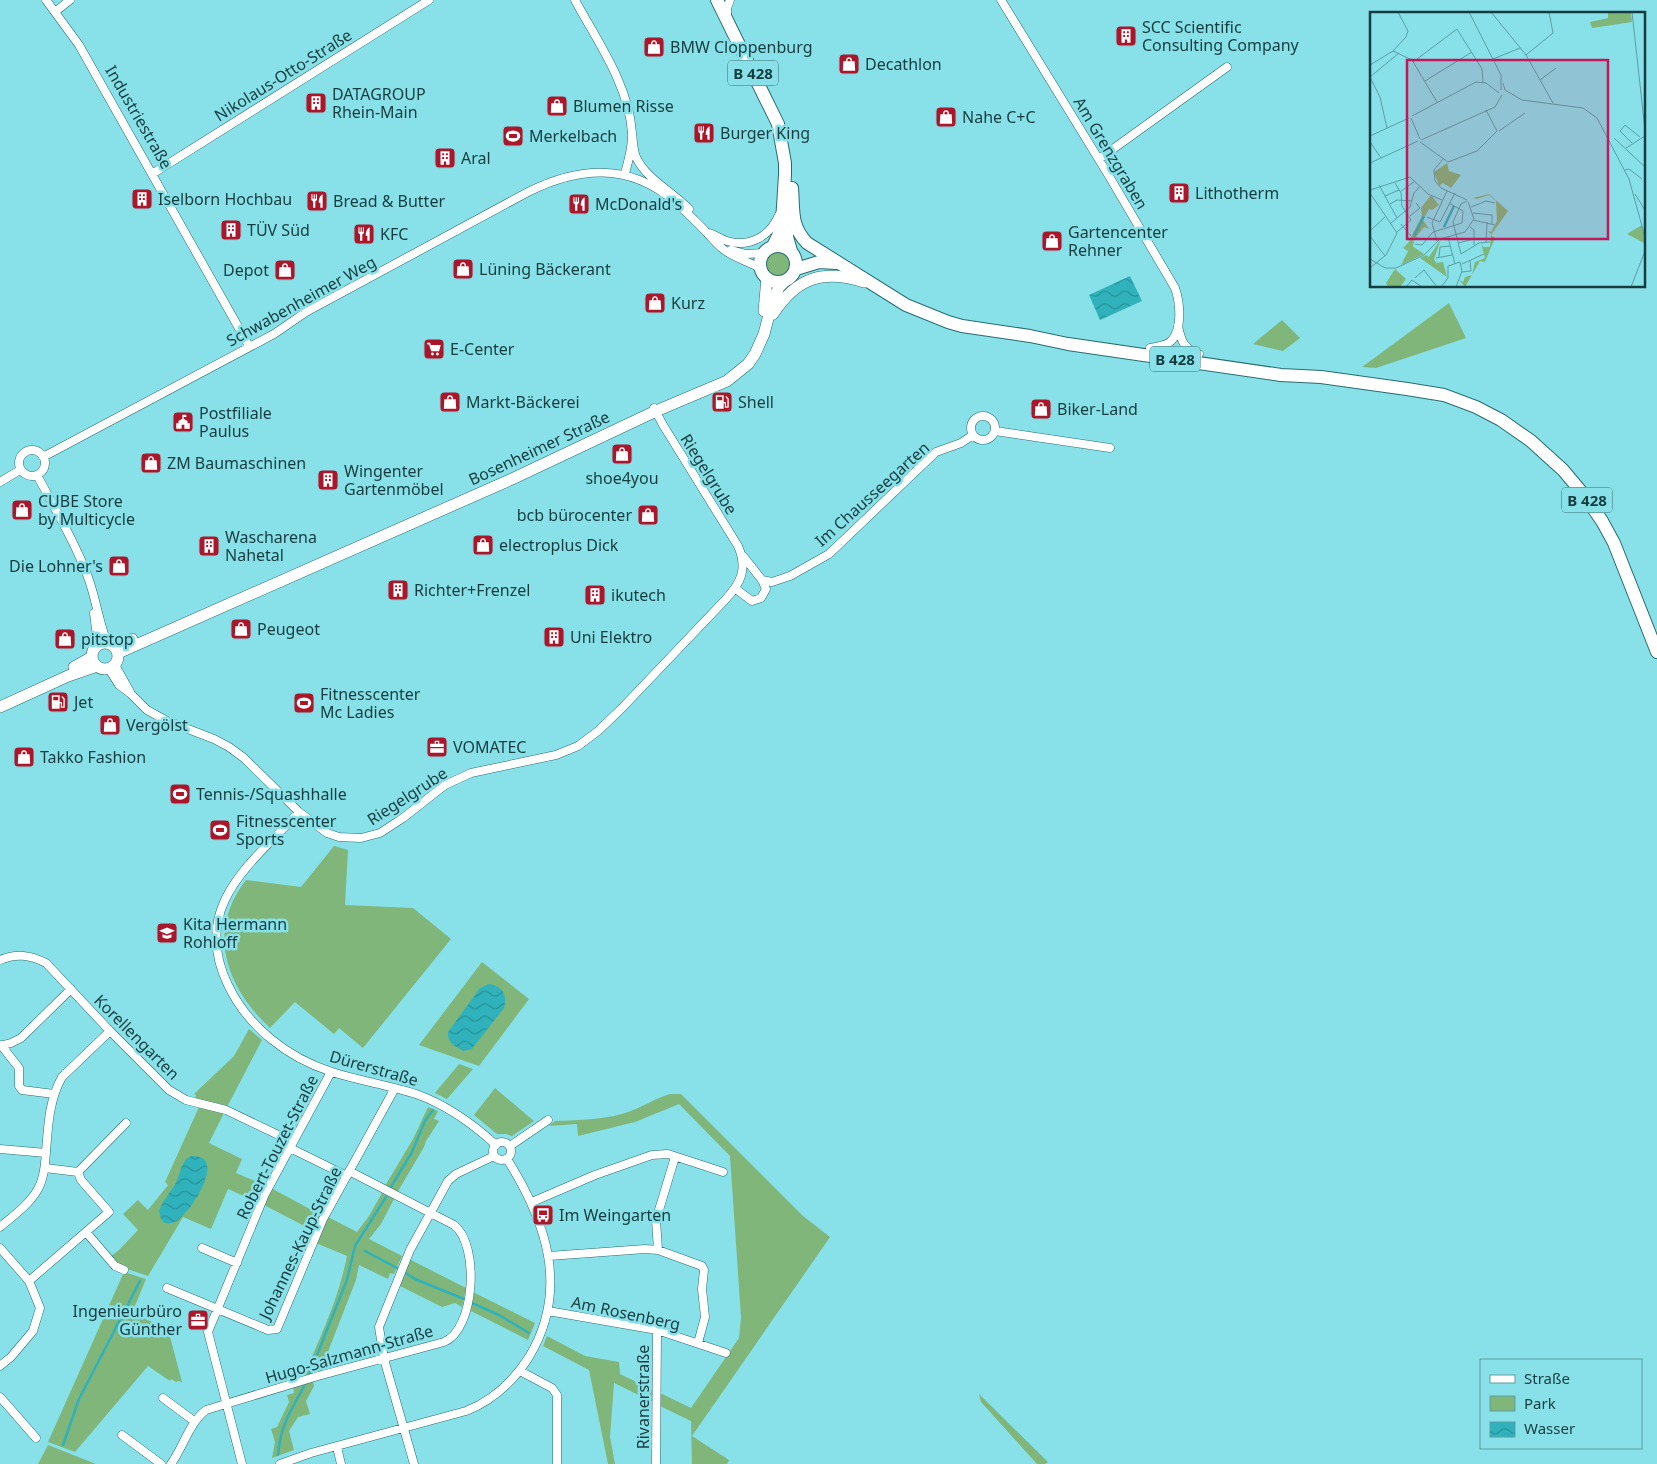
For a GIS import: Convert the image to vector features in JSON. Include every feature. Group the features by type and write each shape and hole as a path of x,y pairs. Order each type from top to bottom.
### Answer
{"main road":[{"name":"B 428","path":"717,0 778,124 797,230 807,242 906,305 962,326 1030,336 1068,344 1226,367 1321,377"},
{"name":"B 428","path":"768,250 778,236 788,187"},
{"name":"B 428","path":"788,187 787,237 793,253 839,262"},
{"path":"783,246 793,253 796,269 790,278 779,282 764,273 761,258 768,250 783,246"},
{"name":"B 428","path":"796,269 819,262 839,262"},
{"name":"B 428","path":"1030,336 1068,336 1251,362 1321,377 1453,398 1489,413 1531,441 1563,470 1584,495 1602,521 1617,550 1655,639 1657,652"}],"street":[{"name":"Industriestraße","path":"46,0 79,45 249,346"},
{"path":"55,12 70,0"},
{"name":"Nikolaus-Otto-Straße","path":"152,174 429,0"},
{"path":"575,0 618,80 625,97 636,156 646,172 678,197 701,221 705,231"},
{"path":"728,22 727,8 730,0"},
{"name":"Am Grenzgraben","path":"1001,0 1099,159 1175,288 1180,304 1178,325 1180,337 1189,351 1199,354"},
{"path":"1099,159 1227,67"},
{"path":"625,174 631,150 632,134"},
{"name":"Schwabenheimer Weg","path":"43,457 274,334 306,312 536,188 573,174 603,172 625,174 653,187 672,200 728,253 764,273"},
{"name":"Schwabenheimer Weg","path":"705,231 728,241 746,243 756,240 768,233 775,224 788,187"},
{"name":"Schwabenheimer Weg","path":"705,231 736,252 746,254 768,250"},
{"name":"Bosenheimer Straße","path":"110,653 512,479 727,374 749,352 759,329 767,295 764,273"},
{"path":"767,324 788,293 800,284 813,279 844,276 877,286"},
{"name":"Bosenheimer Straße","path":"654,409 727,380 748,364 764,334 779,287 785,281"},
{"path":"1150,348 1161,346 1171,341 1178,325"},
{"name":"Riegelgrube","path":"654,409 743,556 762,580"},
{"path":"973,435 971,429 973,422 982,416 992,419 995,431"},
{"name":"Im Chausseegarten","path":"762,580 772,582 790,576 829,554 936,452 961,443 973,435 979,440 986,440 995,431 1110,448"},
{"path":"33,450 43,457 44,467 37,475 28,476 20,470 20,458 25,452 33,450"},
{"path":"0,482 20,470"},
{"name":"Riegelgrube","path":"37,475 79,556 93,594 119,685 147,710 167,722 214,739 229,747 244,758 299,812 327,833 339,837 361,838 380,833 404,818 445,785 471,773 556,755 578,746 598,731 622,708 736,589 740,582 743,556"},
{"path":"736,589 752,601 761,598 766,589 762,580"},
{"path":"94,650 110,653 100,668 94,661 94,650"},
{"path":"0,700 65,671 94,661"},
{"path":"0,707 68,676 94,661"},
{"name":"Dürerstraße","path":"299,812 250,864 222,903 216,927 216,945 223,974 232,993 255,1026 285,1049 331,1072 417,1095 453,1111 496,1145"},
{"name":"Korellengarten","path":"0,960 26,955 50,966 110,1031 160,1082 178,1097 226,1110 348,1174"},
{"path":"54,1094 22,1090 19,1068 0,1045 11,1043 21,1038 70,989"},
{"path":"0,1227 31,1200 38,1188 45,1168 50,1112 54,1094 62,1078 110,1031"},
{"name":"Robert-Touzet-Straße","path":"242,1464 208,1332 265,1194 331,1072"},
{"name":"Johannes-Kaup-Straße","path":"217,1310 268,1330 277,1329 323,1219 395,1088"},
{"path":"510,1146 548,1120"},
{"path":"78,1172 126,1123"},
{"path":"503,1142 510,1146 511,1155 507,1159 498,1160 494,1156 493,1150 496,1145 503,1142"},
{"path":"0,1149 46,1154"},
{"path":"532,1202 595,1175 652,1155 668,1154 675,1158 723,1172"},
{"path":"414,1464 384,1358 378,1332 380,1320 402,1266 450,1178 494,1156"},
{"path":"658,1250 656,1220 675,1158"},
{"path":"280,1464 478,1406 501,1391 520,1371 537,1341 548,1311 550,1284 549,1256 532,1202 507,1159"},
{"path":"45,1168 78,1172"},
{"path":"29,1281 109,1212 81,1180 78,1172"},
{"name":"Hugo-Salzmann-Straße","path":"194,1421 206,1410 450,1340 457,1333 462,1320 470,1283 470,1264 466,1242 458,1229 430,1213 348,1174"},
{"path":"86,1232 114,1266 124,1270"},
{"path":"0,1248 29,1281 40,1308 33,1331 11,1357 0,1366"},
{"path":"202,1248 237,1263"},
{"path":"549,1256 645,1249 658,1250 702,1266 704,1270 702,1289 705,1318 698,1343"},
{"path":"167,1288 217,1310"},
{"name":"Am Rosenberg","path":"548,1311 657,1330 726,1353"},
{"name":"Rivanerstraße","path":"656,1464 657,1330"},
{"path":"520,1371 552,1388 557,1395 557,1464"},
{"path":"0,1397 36,1438"},
{"path":"163,1398 194,1421 183,1445 171,1464"},
{"path":"122,1435 161,1464"},
{"path":"337,1447 341,1464"}],"green space":[{"path":"779,251 788,255 792,264 788,273 779,277 770,273 766,264 770,255"},
{"path":"1449,303 1466,338 1376,368 1362,367"},
{"path":"1282,320 1300,338 1283,351 1253,344"},
{"path":"334,846 348,850 345,905 413,908 451,939 363,1048 339,1028 334,1034 295,1002 270,1028 242,995 233,977 227,958 224,938 227,919 234,899 246,880 301,887"},
{"path":"482,962 529,999 479,1066 419,1045"},
{"path":"249,1029 262,1040 227,1107 195,1099 196,1095 194,1094 234,1056"},
{"path":"459,1064 473,1069 447,1099 435,1093"},
{"path":"495,1088 534,1121 512,1136 497,1134 474,1115"},
{"path":"670,1094 681,1094 803,1216 830,1237 692,1436 729,1460 727,1464 692,1464 691,1421 660,1406 660,1393 691,1408 739,1338 741,1317 730,1156 679,1104 635,1122 578,1136 577,1124 549,1126 555,1121 593,1119 622,1114"},
{"path":"199,1107 224,1113 209,1143 242,1159 236,1173 264,1185 257,1202 228,1189 211,1229 183,1217 148,1276 122,1267 110,1257 138,1230 123,1214 138,1200 148,1210 168,1185 165,1182"},
{"path":"428,1107 438,1111 434,1119 439,1121 397,1193 385,1186 413,1139"},
{"path":"271,1188 321,1215 314,1231 264,1205"},
{"path":"382,1193 394,1199 381,1224 369,1239 402,1256 394,1274 390,1273 388,1279 359,1265 356,1280 320,1372 303,1377 334,1302 347,1256 316,1243 328,1217 357,1232"},
{"path":"409,1259 466,1288 462,1307 455,1303 442,1307 398,1285"},
{"path":"124,1272 146,1279 132,1313 168,1329 182,1382 176,1382 171,1379 170,1381 148,1366 75,1452 48,1442"},
{"path":"473,1292 535,1323 528,1340 469,1310"},
{"path":"547,1336 585,1356 619,1362 620,1374 653,1390 653,1402 614,1383 610,1437 615,1464 608,1464 589,1370 543,1346"},
{"path":"313,1381 314,1386 306,1401 310,1414 298,1417 289,1431 294,1450 272,1458 275,1442 271,1429 277,1427 289,1402 287,1395 294,1393 293,1387"},
{"path":"979,1394 1048,1462 1037,1464 981,1402"},
{"path":"48,1445 96,1464 38,1464"}],"water":[{"path":"1130,276 1142,301 1100,320 1089,295"},
{"path":"489,984 501,989 503,992 505,999 504,1008 472,1049 463,1051 450,1042 448,1032 480,988"},
{"path":"191,1156 202,1158 207,1164 207,1173 203,1184 198,1196 183,1216 175,1222 165,1223 161,1219 159,1211 176,1183 186,1159"}],"waterway":[{"path":"391,1187 412,1152 425,1121 433,1110"},
{"path":"309,1375 347,1280 355,1246 386,1197"},
{"path":"365,1251 397,1268"},
{"path":"404,1272 415,1279 464,1299"},
{"path":"63,1445 79,1399 140,1281"},
{"path":"472,1303 499,1315 529,1333"},
{"path":"278,1455 284,1426 304,1386"}],"place":[{"name":"SCC Scientific Consulting Company","path":"1126,36"},
{"name":"BMW Cloppenburg","path":"654,47"},
{"name":"Decathlon","path":"849,64"},
{"name":"DATAGROUP Rhein-Main","path":"316,103"},
{"name":"Blumen Risse","path":"557,106"},
{"name":"Nahe C+C","path":"946,117"},
{"name":"Burger King","path":"704,133"},
{"name":"Merkelbach","path":"513,136"},
{"name":"Aral","path":"445,158"},
{"name":"Lithotherm","path":"1179,193"},
{"name":"Iselborn Hochbau","path":"142,199"},
{"name":"Bread & Butter","path":"317,201"},
{"name":"McDonald's","path":"579,204"},
{"name":"TÜV Süd","path":"231,230"},
{"name":"KFC","path":"364,234"},
{"name":"Gartencenter Rehner","path":"1052,241"},
{"name":"Lüning Bäckerant","path":"463,269"},
{"name":"Depot","path":"285,270"},
{"name":"Kurz","path":"655,303"},
{"name":"E-Center","path":"434,349"},
{"name":"Markt-Bäckerei","path":"450,402"},
{"name":"Shell","path":"722,402"},
{"name":"Biker-Land","path":"1041,409"},
{"name":"Postfiliale Paulus","path":"183,422"},
{"name":"shoe4you","path":"622,454"},
{"name":"ZM Baumaschinen","path":"151,463"},
{"name":"Wingenter Gartenmöbel","path":"328,480"},
{"name":"CUBE Store by Multicycle","path":"22,510"},
{"name":"bcb bürocenter","path":"648,515"},
{"name":"electroplus Dick","path":"483,545"},
{"name":"Wascharena Nahetal","path":"209,546"},
{"name":"Die Lohner's","path":"119,566"},
{"name":"Richter+Frenzel","path":"398,590"},
{"name":"ikutech","path":"595,595"},
{"name":"Peugeot","path":"241,629"},
{"name":"Uni Elektro","path":"554,637"},
{"name":"pitstop","path":"65,639"},
{"name":"Jet","path":"58,702"},
{"name":"Fitnesscenter Mc Ladies","path":"304,703"},
{"name":"Vergölst","path":"110,725"},
{"name":"VOMATEC","path":"437,747"},
{"name":"Takko Fashion","path":"24,757"},
{"name":"Tennis-/Squashhalle","path":"180,794"},
{"name":"Fitnesscenter Sports","path":"220,830"},
{"name":"Kita Hermann Rohloff","path":"167,933"},
{"name":"Im Weingarten","path":"543,1215"},
{"name":"Ingenieurbüro Günther","path":"198,1320"}]}
